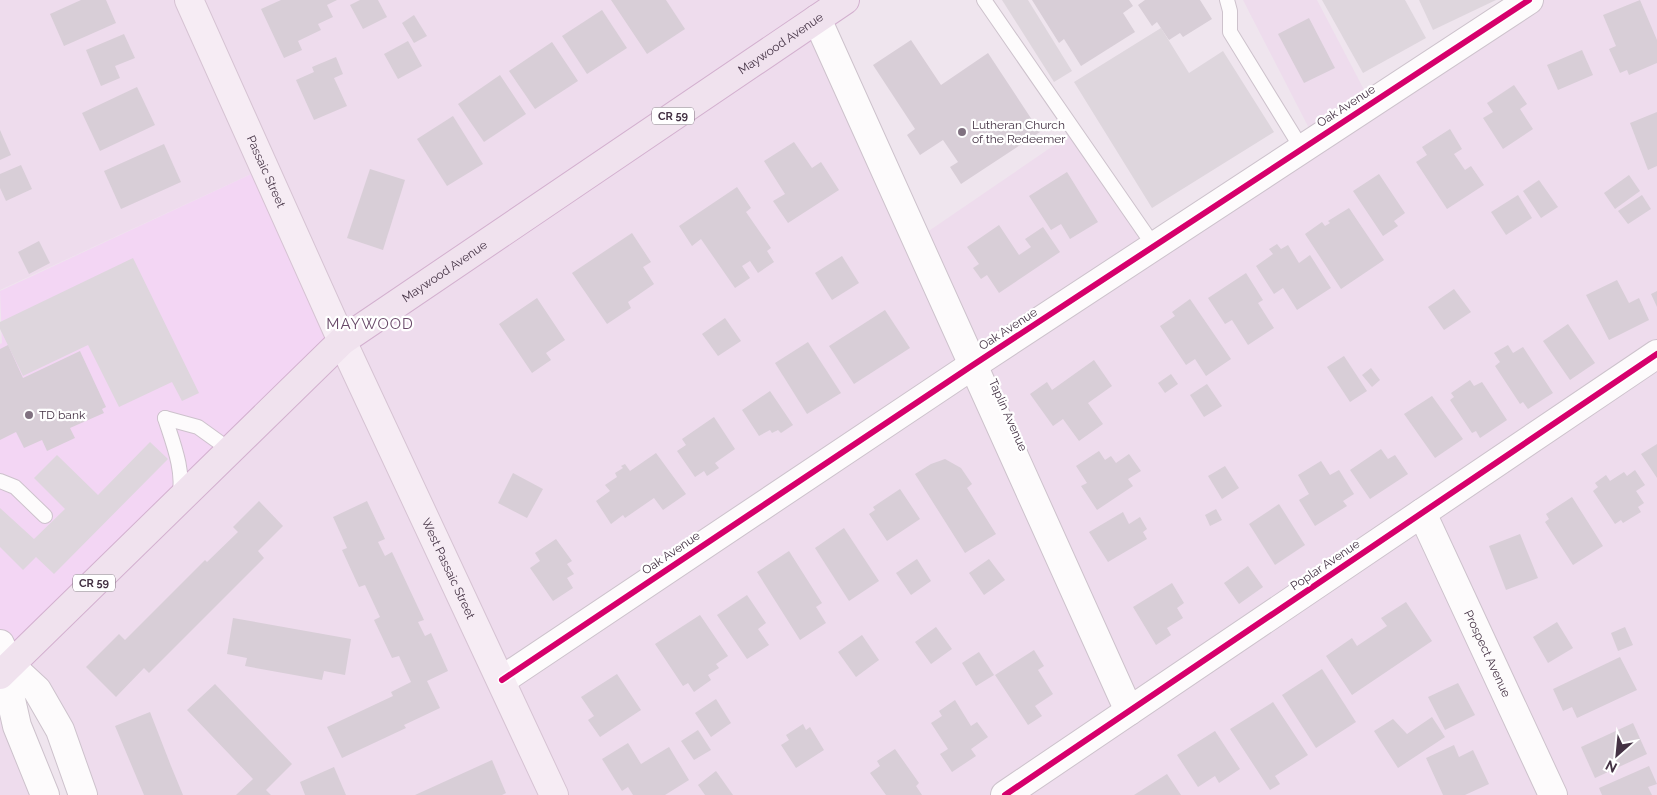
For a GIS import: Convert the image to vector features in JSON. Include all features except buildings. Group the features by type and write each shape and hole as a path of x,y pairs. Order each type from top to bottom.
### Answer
{"main road":[{"name":"Passaic Street","path":"189,0 342,341"},
{"name":"Maywood Avenue","path":"3,661 178,501 342,341 845,0"},
{"name":"West Passaic Street","path":"342,341 502,680 554,795"}],"street":[{"name":"Oak Avenue","path":"502,680 973,365 1529,0"},
{"name":"Taplin Avenue","path":"816,19 1130,711"},
{"name":"Poplar Avenue","path":"1005,795 1657,354"},
{"name":"Prospect Avenue","path":"1422,513 1554,795"},
{"path":"3,661 17,726 45,795"},
{"path":"3,661 37,690 60,730 83,795"}],"lane":[{"path":"984,0 1154,246"},
{"path":"1227,0 1230,11 1230,32 1302,149"},
{"path":"178,501 180,491 178,459 166,418 198,427 230,450"},
{"path":"0,481 15,486 45,516"}],"shaded area":[{"path":"0,0 845,0 817,19 917,239 1075,131 1154,246 1315,140 1243,0 1317,0 1371,103 1529,0 1657,0 1657,795 83,795 10,665 45,795 0,795 0,675 264,168 0,290"},
{"path":"1002,0 1028,0 1072,71 1054,82"},
{"path":"1322,0 1405,0 1426,38 1363,73"},
{"path":"1419,0 1496,0 1433,30"},
{"path":"1161,28 1189,73 1223,51 1274,132 1152,208 1074,82"},
{"path":"264,168 342,341 0,675 0,344 2,343 0,291"},
{"path":"133,258 199,393 182,401 172,382 119,407 88,345 23,376 0,329 0,322"},
{"path":"150,442 168,459 54,574 36,557 23,570 0,547 0,508 34,539 65,509 34,478 57,455 98,495"}],"cycle path":[{"path":"502,680 973,365 1529,0"},
{"path":"1005,795 1657,354"}],"place":[{"name":"Lutheran Church of the Redeemer","path":"962,132"},
{"name":"TD bank","path":"29,415"}],"district":[{"name":"MAYWOOD","path":"370,324"}]}
